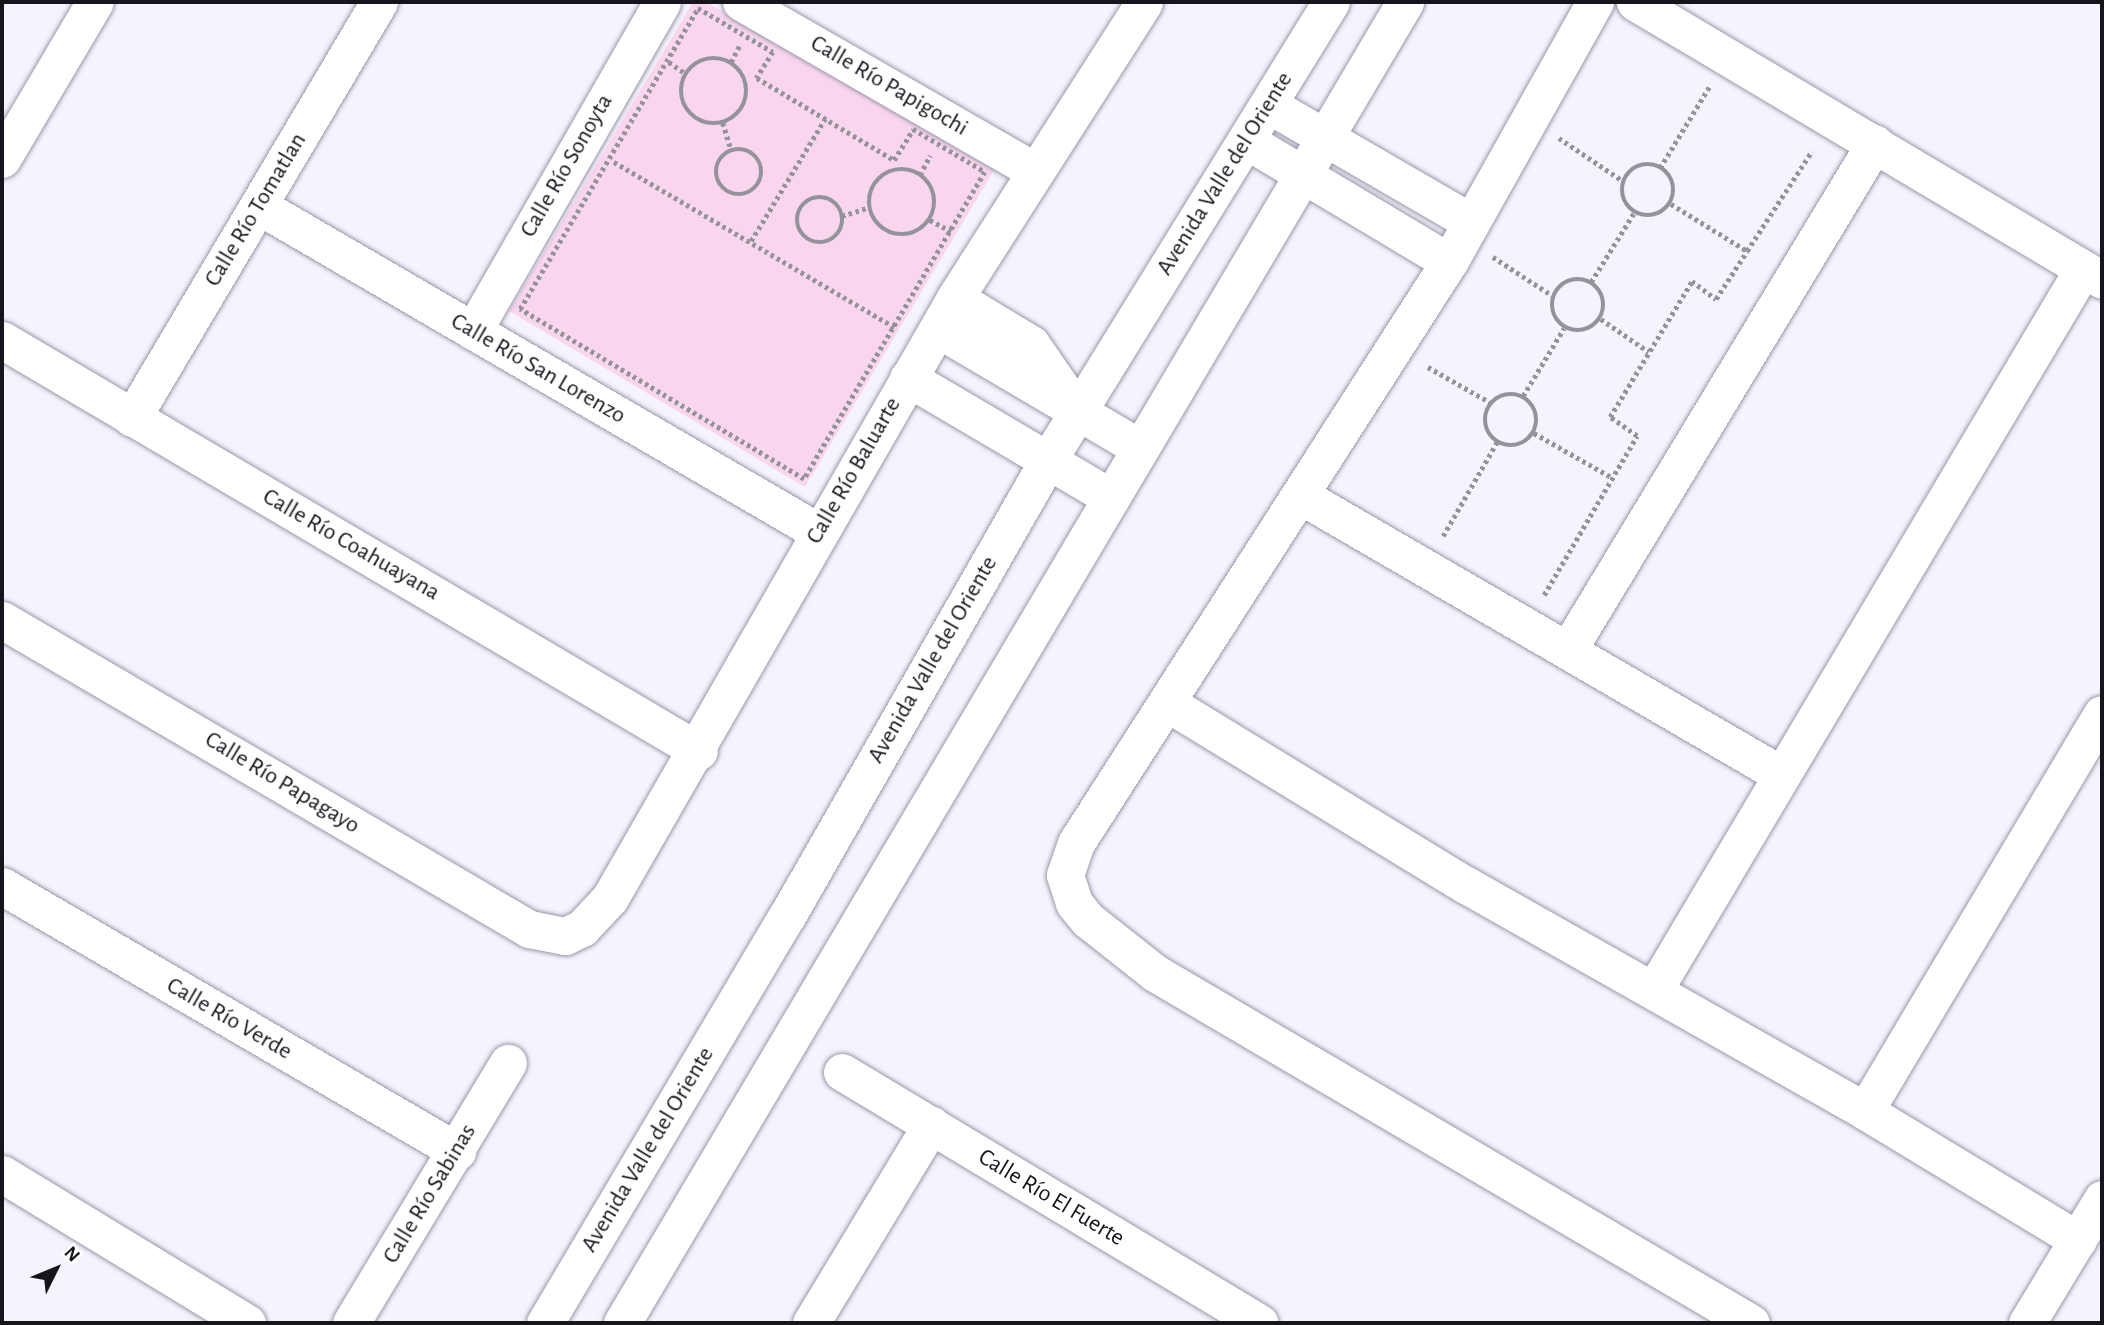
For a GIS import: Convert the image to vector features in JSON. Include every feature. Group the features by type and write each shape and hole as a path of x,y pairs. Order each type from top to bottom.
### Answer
{"street":[{"path":"2,159 95,2"},
{"name":"Calle Río Tomatlan","path":"132,418 379,2"},
{"name":"Calle Río Sonoyta","path":"473,331 594,150 662,2"},
{"name":"Calle Río Papigochi","path":"741,2 1035,171"},
{"name":"Calle Río Baluarte","path":"565,936 582,928 610,898 699,751 817,531 955,298 1144,2"},
{"name":"Avenida Valle del Oriente","path":"545,1323 787,916 1048,460 1331,2"},
{"path":"622,1323 1110,497 1328,138 1405,2"},
{"path":"1595,2 1461,240 1396,348 1069,860 1068,888 1088,920 1156,973 1751,1323"},
{"path":"1635,2 2093,275 1780,774 1654,990"},
{"path":"1269,105 1328,138 1461,240"},
{"path":"1247,141 1305,176 1461,240"},
{"path":"1569,648 1875,143"},
{"name":"Calle Río San Lorenzo","path":"259,206 817,531"},
{"path":"955,298 1031,344 1078,412"},
{"path":"933,337 1078,412 1140,448"},
{"name":"Calle Río Coahuayana","path":"2,340 699,751"},
{"path":"908,378 1110,497"},
{"path":"1303,497 1569,648 1780,774"},
{"name":"Calle Río Papagayo","path":"2,620 528,929 565,936"},
{"path":"1169,704 1466,885 1865,1111 2078,1240"},
{"path":"1865,1111 2102,714"},
{"name":"Calle Río Verde","path":"2,886 457,1151"},
{"name":"Calle Río Sabinas","path":"351,1323 508,1063"},
{"name":"Calle Río El Fuerte","path":"842,1072 1259,1323"},
{"path":"811,1323 931,1125"},
{"path":"2,1174 247,1323"},
{"path":"2027,1323 2102,1199"}],"path":[{"path":"698,8 773,52 757,78 894,160 913,129 985,172 804,479 520,309 594,150 698,8"},
{"path":"1660,167 1728,56"},
{"path":"708,58 739,68 748,88 743,109 723,124 695,119 682,101 683,79 708,58"},
{"path":"1530,118 1623,181"},
{"path":"1527,624 1637,436 1610,417 1649,352 1692,281 1716,299 1833,118"},
{"path":"751,241 825,119"},
{"path":"723,124 731,150"},
{"path":"594,150 894,327 933,337"},
{"path":"731,150 751,152 760,164 761,178 747,193 726,191 717,178 718,163 731,150"},
{"path":"1643,164 1660,167 1674,188 1671,204 1650,217 1634,212 1623,199 1623,181 1643,164"},
{"path":"896,169 918,172 935,199 923,228 903,236 883,230 869,207 876,180 896,169"},
{"path":"817,197 832,200 842,216 839,233 828,242 814,242 798,227 799,211 817,197"},
{"path":"1671,204 1747,251"},
{"path":"842,216 869,207"},
{"path":"1591,282 1634,212"},
{"path":"1461,240 1553,296"},
{"path":"1564,282 1591,282 1604,303 1601,319 1580,332 1564,327 1553,314 1553,296 1564,282"},
{"path":"1601,319 1649,352"},
{"path":"1524,396 1564,327"},
{"path":"1396,348 1490,403"},
{"path":"1490,403 1506,394 1524,396"},
{"path":"1490,403 1486,428 1497,442 1513,446 1534,433 1537,417 1524,396"},
{"path":"1534,433 1613,478"},
{"path":"1426,567 1497,442"}],"shaded area":[{"path":"693,2 706,2 994,170 805,487 509,311"}]}
